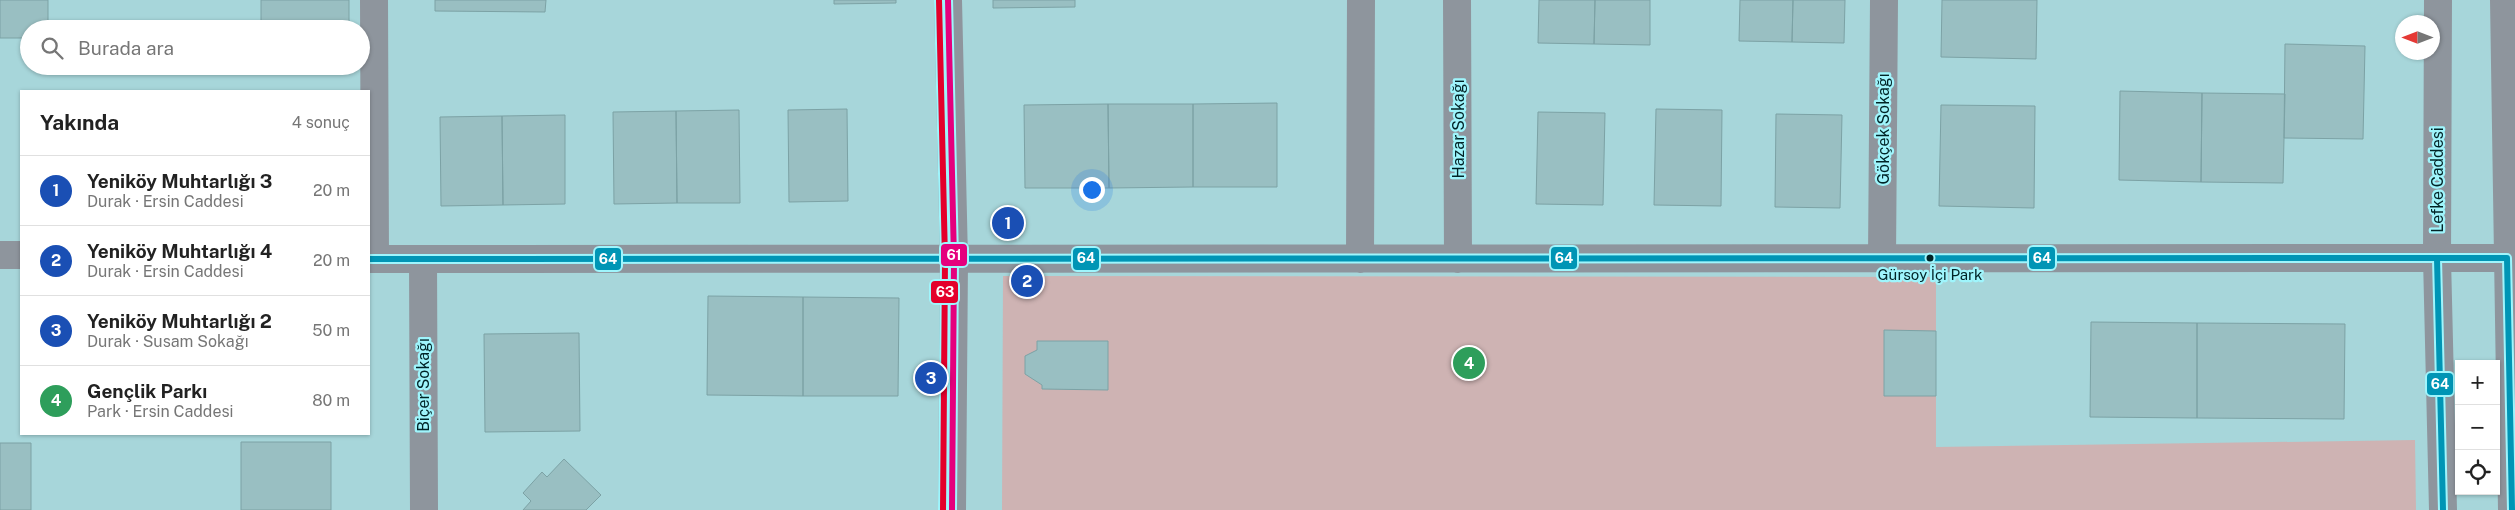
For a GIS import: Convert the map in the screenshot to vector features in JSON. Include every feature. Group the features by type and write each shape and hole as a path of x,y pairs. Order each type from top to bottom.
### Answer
{"street":[{"path":"374,0 372,259 2507,258"},
{"path":"948,0 954,260 952,510"},
{"path":"1360,259 1361,0"},
{"name":"Hazar Sokağı","path":"1457,0 1458,259"},
{"name":"Gökçek Sokağı","path":"1882,258 1884,0"},
{"name":"Lefke Caddesi","path":"2438,0 2437,258 2443,510"},
{"path":"2508,15 2507,258 2512,510"},
{"path":"0,255 20,255"},
{"name":"Biçer Sokağı","path":"423,259 424,510"}],"shaded area":[{"path":"1003,276 1936,277 1936,447 2415,440 2416,510 1002,510"}],"building":[{"path":"0,0 48,0 48,20 20,20 20,38 0,38"},
{"path":"261,0 349,0 349,20 261,20"},
{"path":"435,0 546,0 545,12 435,11"},
{"path":"834,0 896,0 896,3 834,4"},
{"path":"993,0 1075,0 1075,7 993,8"},
{"path":"1539,0 1595,0 1594,44 1538,43"},
{"path":"1595,0 1650,0 1650,45 1594,44"},
{"path":"1740,0 1793,0 1792,42 1739,41"},
{"path":"1793,0 1845,0 1844,43 1792,42"},
{"path":"1942,0 2037,0 2036,59 1941,57"},
{"path":"2285,44 2365,46 2363,139 2284,138"},
{"path":"2120,91 2202,93 2201,182 2119,180"},
{"path":"2202,93 2285,94 2283,183 2201,182"},
{"path":"1277,103 1277,187 1193,187 1193,104"},
{"path":"1108,104 1109,188 1025,188 1024,105"},
{"path":"1108,104 1193,104 1193,187 1109,188"},
{"path":"1941,105 2035,106 2034,208 1939,206"},
{"path":"847,109 848,201 789,202 788,110"},
{"path":"1656,109 1722,110 1721,206 1654,205"},
{"path":"739,110 740,203 677,203 676,111"},
{"path":"676,111 677,203 614,204 613,112"},
{"path":"1538,112 1605,113 1603,205 1536,204"},
{"path":"1776,114 1842,115 1840,208 1775,207"},
{"path":"565,115 565,204 503,205 502,116"},
{"path":"502,116 503,205 441,206 440,117"},
{"path":"708,296 803,297 803,396 707,395"},
{"path":"803,297 899,298 898,396 803,396"},
{"path":"2091,322 2197,323 2197,418 2090,417"},
{"path":"2197,323 2345,324 2344,419 2197,418"},
{"path":"1884,330 1936,331 1936,396 1884,396"},
{"path":"579,333 580,431 485,432 484,334"},
{"path":"1037,341 1108,341 1108,390 1042,389 1042,385 1025,374 1025,356 1037,350"},
{"path":"241,442 331,442 331,510 241,510"},
{"path":"0,443 31,443 31,510 0,510"},
{"path":"564,459 601,495 586,510 523,510 531,501 523,493 542,472 547,477"}],"transit line":[{"name":"63","path":"939,0 945,260 943,510"},
{"name":"61","path":"948,0 954,260 952,510"},
{"name":"64","path":"2437,258 2443,510"},
{"name":"64","path":"370,259 2507,258 2512,510"}],"place":[{"name":"Yeniköy Muhtarlığı 3","path":"1008,223"},
{"name":"Gürsoy İçi Park","path":"1930,258"},
{"name":"Yeniköy Muhtarlığı 4","path":"1027,281"},
{"name":"Gençlik Parkı","path":"1469,363"},
{"name":"Yeniköy Muhtarlığı 2","path":"931,378"}]}
